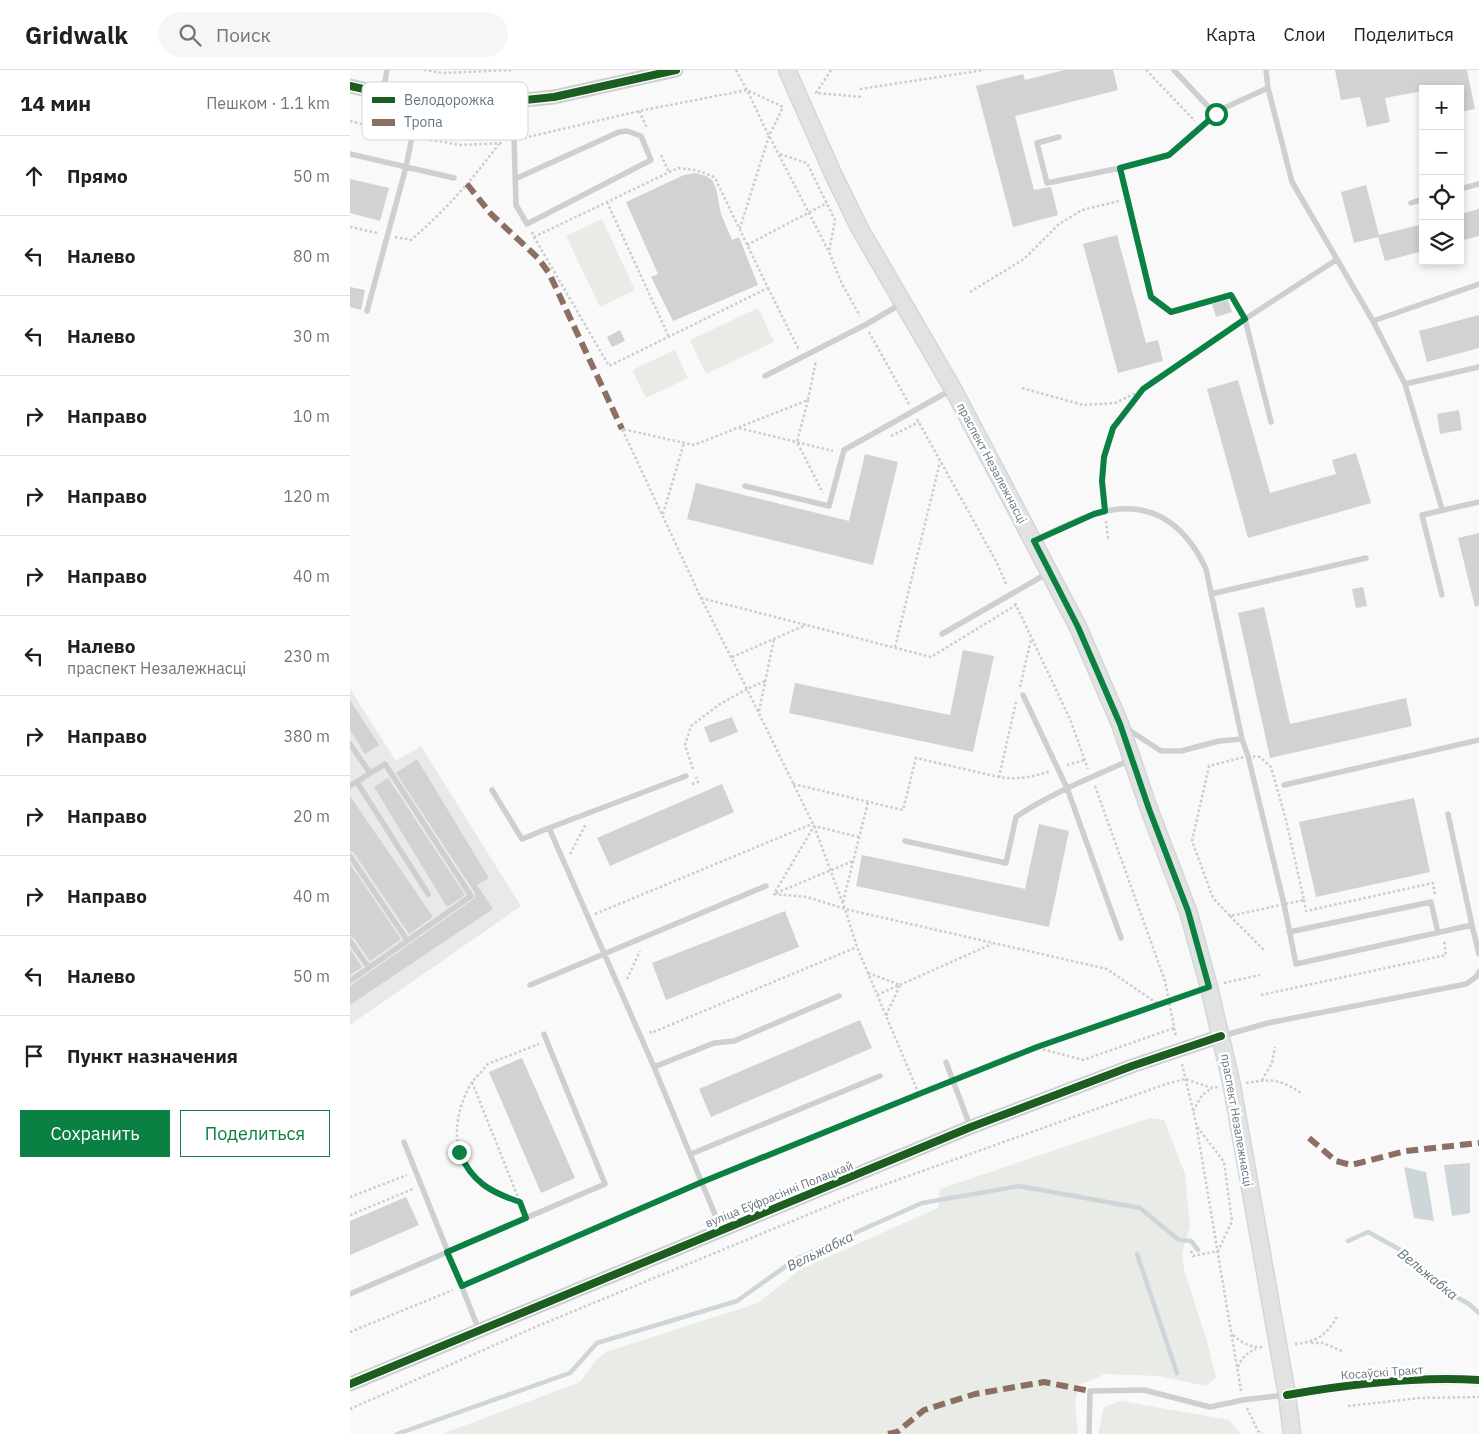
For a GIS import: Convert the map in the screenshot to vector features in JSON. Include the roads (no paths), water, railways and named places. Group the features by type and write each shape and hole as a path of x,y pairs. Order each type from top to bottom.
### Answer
{"main road":[{"name":"праспект Незалежнасці","path":"787,70 834,176 860,229 953,389 1034,541 1078,627 1120,724 1188,911 1209,987 1232,1086 1287,1395"},
{"path":"1287,1395 1292,1434"}],"street":[{"path":"528,99 554,97 676,70"},
{"name":"вуліца Еўфрасінні Полацкай","path":"350,1384 970,1128 1132,1066 1221,1036"},
{"name":"Косаўскі Тракт","path":"1287,1395 1346,1385 1453,1378 1479,1380"}],"lane":[{"path":"1174,70 1216,114"},
{"path":"1266,70 1268,88 1292,182 1373,321 1405,384 1442,509"},
{"path":"1059,136 1037,143 1047,184 1169,155 1224,108 1268,88"},
{"path":"514,140 515,179 516,204 527,224 651,160 640,136 627,131 619,132 515,179"},
{"path":"367,311 412,140"},
{"path":"350,154 454,178"},
{"path":"1120,168 1151,297"},
{"path":"1464,188 1479,184"},
{"path":"1411,203 1419,200"},
{"path":"1271,422 1245,319 1336,260"},
{"path":"1373,321 1479,284"},
{"path":"765,376 865,325 903,303"},
{"path":"1405,384 1479,367"},
{"path":"744,486 829,506 844,450 953,389"},
{"path":"1442,595 1422,515 1479,502"},
{"path":"1034,541 1094,514 1120,508 1147,511 1170,521 1183,532 1197,551 1206,569 1242,739 1248,756 1284,904 1296,964 1472,925"},
{"path":"1211,594 1366,558"},
{"path":"942,634 1050,572"},
{"path":"1023,695 1068,788 1121,938"},
{"path":"1120,724 1161,751 1181,751 1242,739"},
{"path":"1284,785 1479,740"},
{"path":"350,744 370,773"},
{"path":"905,841 1006,863 1016,817 1068,788 1132,760"},
{"path":"350,786 385,764 471,896 350,981"},
{"path":"492,790 522,839 686,776"},
{"path":"356,782 428,894"},
{"path":"1448,814 1472,925 1477,933 1479,954"},
{"path":"549,828 654,1067 721,1230"},
{"path":"350,856 407,940"},
{"path":"530,985 766,886"},
{"path":"1289,932 1431,902 1438,932"},
{"path":"350,941 369,968"},
{"path":"1221,1036 1268,1024 1466,984 1476,977 1479,972"},
{"path":"654,1067 714,1043 734,1041 839,996"},
{"path":"350,1294 605,1184 544,1034"},
{"path":"946,1062 970,1128"},
{"path":"691,1154 880,1076"},
{"path":"404,1142 479,1331"},
{"path":"1090,1434 1090,1391 1144,1390 1210,1407 1243,1400 1287,1395"}],"waterway":[{"name":"Вельжабка","path":"397,1434 570,1373 597,1343 737,1301 796,1259 922,1203 1019,1186 1140,1208 1179,1240 1191,1241 1198,1250"},
{"name":"Вельжабка","path":"1348,1241 1368,1232 1406,1253 1451,1294 1469,1304 1479,1313"},
{"path":"1137,1254 1177,1373"}]}
